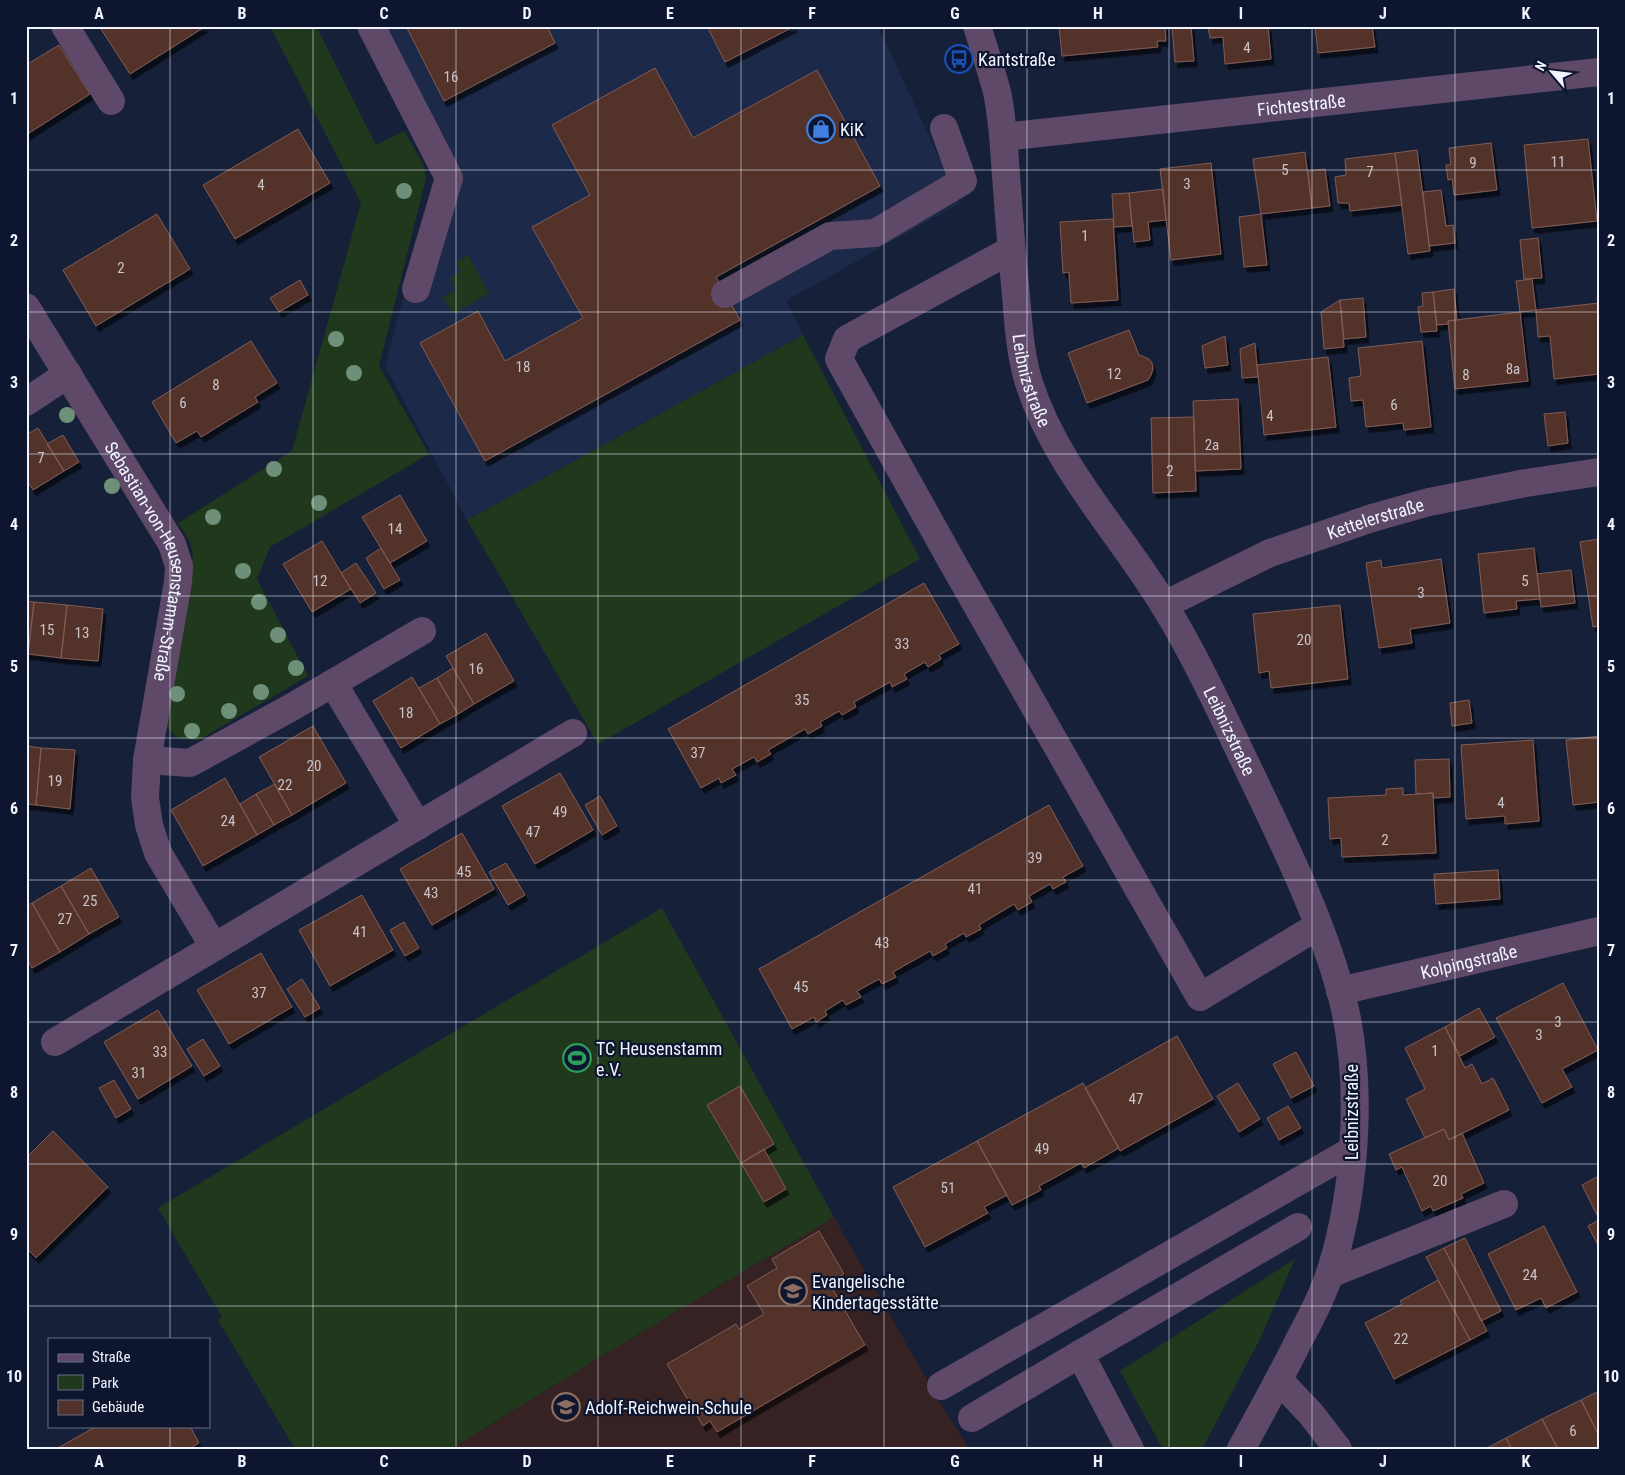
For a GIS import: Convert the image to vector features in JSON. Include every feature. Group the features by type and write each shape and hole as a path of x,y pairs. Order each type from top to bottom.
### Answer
{"street":[{"path":"66,26 120,96 88,26"},
{"path":"371,26 449,178 416,289"},
{"name":"Leibnizstraße","path":"976,26 997,95 1004,137 1011,250 1021,349 1029,382 1056,445 1075,476 1164,604 1217,705 1290,858 1318,926 1340,991 1351,1053 1354,1101 1350,1191 1342,1231 1330,1274 1315,1310 1242,1449"},
{"name":"Fichtestraße","path":"1004,137 1599,72"},
{"path":"726,294 830,236 875,233 963,181 944,128"},
{"path":"1011,250 847,340 839,359 1200,997 1318,926"},
{"name":"Sebastian-von-Heusenstamm-Straße","path":"26,307 172,544 179,566 178,582 147,760 145,798 149,825 158,853 214,947"},
{"path":"26,402 68,374"},
{"name":"Kettelerstraße","path":"1164,604 1270,553 1372,518 1429,502 1526,483 1599,472"},
{"path":"147,760 190,763 334,683 422,631"},
{"path":"334,683 418,826"},
{"path":"55,1042 573,733"},
{"name":"Kolpingstraße","path":"1340,991 1599,931"},
{"path":"941,1386 1353,1150"},
{"path":"1330,1274 1504,1204"},
{"path":"972,1418 1298,1227"},
{"path":"1080,1354 1130,1449"},
{"path":"1279,1380 1311,1414 1338,1449"}],"shaded area":[{"path":"359,26 878,26 960,203 786,301 803,335 467,520 385,366 436,177"},
{"name":"Evangelische Kindertagesstätte","path":"834,1217 938,1399 969,1449 451,1449 587,1365"}],"green space":[{"path":"270,26 316,26 376,145 404,131 423,164 426,178 379,366 429,454 270,547 257,579 308,676 199,740 185,739 172,733 162,718 193,555 190,542 178,523 292,451 361,203"},
{"path":"468,255 489,293 453,314 443,297 456,290 450,278 461,271 456,262"},
{"path":"803,335 920,559 598,744 467,520"},
{"name":"TC Heusenstamm e.V.","path":"662,908 834,1217 451,1449 295,1449 218,1320 222,1317 158,1208"},
{"path":"1295,1259 1260,1339 1202,1449 1163,1449 1120,1371"}],"building":[{"path":"99,26 206,26 130,74"},
{"path":"406,26 547,26 555,43 444,101"},
{"path":"707,26 795,26 725,62"},
{"path":"1059,26 1165,26 1166,41 1157,41 1158,47 1062,56"},
{"path":"1172,26 1191,26 1194,61 1175,62"},
{"path":"1208,26 1268,26 1271,59 1225,64 1223,37 1210,38"},
{"path":"1315,26 1372,26 1375,47 1318,53"},
{"path":"59,45 90,94 26,135 26,65"},
{"path":"655,68 693,138 817,70 880,186 716,277 740,320 485,461 420,343 478,311 505,361 583,318 532,227 590,195 552,125"},
{"path":"298,129 330,183 235,239 203,185"},
{"path":"1588,139 1597,221 1532,228 1524,145"},
{"path":"1491,143 1497,190 1454,195 1452,179 1448,180 1446,165 1451,165 1449,148"},
{"path":"1417,150 1430,251 1408,254 1395,153"},
{"path":"1305,152 1312,208 1261,214 1253,159"},
{"path":"1395,153 1402,205 1350,211 1349,203 1338,203 1335,177 1346,175 1345,159"},
{"path":"1211,163 1221,254 1171,260 1160,169"},
{"path":"1325,169 1330,206 1312,208 1308,171"},
{"path":"1163,189 1166,220 1148,222 1150,240 1134,242 1129,193"},
{"path":"1441,190 1446,226 1453,225 1455,243 1429,246 1423,192"},
{"path":"1129,193 1132,226 1114,227 1112,194"},
{"path":"157,214 190,269 96,326 63,270"},
{"path":"1261,214 1267,265 1244,267 1239,217"},
{"path":"1113,219 1118,300 1071,303 1069,272 1063,273 1060,222"},
{"path":"1538,238 1542,278 1524,279 1520,240"},
{"path":"1532,279 1536,310 1520,312 1516,281"},
{"path":"300,280 308,295 279,312 270,298"},
{"path":"1454,289 1457,320 1448,321 1448,324 1437,325 1433,292"},
{"path":"1433,292 1437,331 1421,332 1418,307 1423,306 1422,293"},
{"path":"1363,298 1366,337 1344,339 1340,300"},
{"path":"1340,300 1344,347 1324,349 1321,312"},
{"path":"1599,303 1599,374 1554,379 1550,336 1538,337 1536,310"},
{"path":"1520,312 1528,381 1455,389 1448,321"},
{"path":"1129,330 1139,355 1149,359 1152,363 1151,375 1148,380 1087,403 1068,353"},
{"path":"1225,336 1228,365 1205,368 1202,346"},
{"path":"251,341 277,383 255,397 258,402 201,437 197,431 176,443 152,402"},
{"path":"1422,341 1431,427 1404,430 1403,423 1366,427 1363,400 1351,401 1349,378 1361,376 1358,348"},
{"path":"1255,343 1258,377 1242,378 1240,349"},
{"path":"1328,357 1336,427 1264,435 1257,365"},
{"path":"1238,399 1241,469 1195,471 1193,401"},
{"path":"1565,412 1568,443 1548,446 1544,414"},
{"path":"1194,417 1196,491 1153,493 1151,418"},
{"path":"38,428 64,471 33,490 26,479 26,435"},
{"path":"63,435 79,462 64,471 47,444"},
{"path":"400,495 427,541 390,563 362,517"},
{"path":"1599,539 1599,626 1593,627 1580,542"},
{"path":"322,541 351,589 312,612 283,564"},
{"path":"381,548 400,580 384,589 366,558"},
{"path":"1534,548 1540,599 1516,601 1517,609 1484,613 1478,554"},
{"path":"1441,559 1450,623 1410,629 1412,643 1379,648 1366,563 1381,560 1382,568"},
{"path":"356,563 376,593 360,603 341,573"},
{"path":"1571,570 1575,603 1541,607 1537,574"},
{"path":"924,583 959,644 939,655 941,659 928,667 925,662 904,674 907,679 892,687 890,682 854,702 856,707 842,715 839,711 820,722 822,726 808,734 805,729 768,750 771,754 757,762 754,757 732,769 736,775 721,783 719,778 701,788 668,729"},
{"path":"26,601 34,602 28,654 26,654"},
{"path":"34,602 67,605 61,658 28,654"},
{"path":"67,605 103,609 98,661 61,658"},
{"path":"1340,605 1348,679 1271,688 1269,671 1259,673 1253,614"},
{"path":"486,633 514,681 474,704 446,656"},
{"path":"453,668 474,704 458,714 437,678"},
{"path":"412,677 440,724 401,748 373,701"},
{"path":"437,678 458,714 440,724 419,688"},
{"path":"1469,700 1472,723 1452,726 1450,703"},
{"path":"313,726 346,783 292,815 259,757"},
{"path":"1599,736 1599,802 1573,805 1566,740"},
{"path":"1533,740 1539,821 1505,824 1505,816 1466,819 1461,745"},
{"path":"26,746 41,748 36,805 26,804"},
{"path":"41,748 75,750 70,809 36,805"},
{"path":"1449,759 1450,797 1433,798 1433,793 1416,794 1415,760"},
{"path":"560,773 593,830 535,864 502,806"},
{"path":"225,778 257,835 203,866 171,810"},
{"path":"275,784 292,815 274,825 256,794"},
{"path":"1403,788 1403,795 1433,793 1436,853 1342,857 1341,838 1330,839 1328,798 1386,795 1386,789"},
{"path":"256,794 274,825 257,835 240,804"},
{"path":"600,796 617,826 602,835 585,805"},
{"path":"1049,805 1083,866 1063,877 1066,882 1053,889 1050,884 1029,896 1032,902 1018,910 1014,904 979,925 981,929 966,937 964,933 945,944 947,948 933,956 930,951 893,972 896,977 882,984 879,979 857,991 861,997 846,1005 843,1000 825,1011 827,1015 816,1022 814,1017 792,1029 759,969"},
{"path":"462,833 494,889 432,925 400,869"},
{"path":"506,863 525,895 508,905 489,872"},
{"path":"91,868 119,917 89,934 61,886"},
{"path":"1498,870 1500,899 1436,904 1434,874"},
{"path":"61,886 89,934 60,952 32,903"},
{"path":"362,895 393,950 330,986 299,930"},
{"path":"32,903 60,952 32,968 26,957 26,906"},
{"path":"404,922 419,948 405,956 390,930"},
{"path":"261,953 292,1007 229,1044 197,990"},
{"path":"302,979 320,1008 305,1017 287,989"},
{"path":"1563,983 1598,1050 1562,1069 1572,1087 1542,1103 1496,1018"},
{"path":"1479,1008 1495,1037 1460,1056 1445,1027"},
{"path":"158,1010 192,1066 138,1099 104,1042"},
{"path":"1445,1027 1465,1068 1472,1064 1482,1084 1493,1078 1509,1110 1449,1140 1444,1129 1425,1138 1406,1099 1425,1089 1405,1048"},
{"path":"1177,1036 1213,1099 1120,1151 1085,1088"},
{"path":"203,1039 220,1066 204,1076 187,1049"},
{"path":"1296,1052 1314,1086 1291,1098 1273,1064"},
{"path":"114,1080 131,1109 116,1118 99,1088"},
{"path":"1083,1083 1119,1148 1084,1168 1081,1163 1039,1186 1041,1190 1012,1205 977,1141"},
{"path":"1238,1083 1260,1119 1239,1132 1217,1096"},
{"path":"740,1086 774,1144 741,1163 707,1105"},
{"path":"1288,1106 1301,1128 1279,1140 1267,1118"},
{"path":"1444,1129 1449,1140 1462,1133 1484,1183 1461,1194 1463,1198 1433,1211 1431,1206 1422,1211 1402,1167 1396,1170 1389,1154"},
{"path":"53,1131 108,1187 36,1258 26,1248 26,1158"},
{"path":"977,1141 1007,1195 984,1207 988,1213 925,1247 893,1187"},
{"path":"764,1149 786,1189 764,1202 741,1163"},
{"path":"1599,1176 1599,1219 1582,1185"},
{"path":"1599,1220 1599,1247 1588,1226"},
{"path":"1544,1226 1577,1292 1546,1308 1541,1298 1516,1310 1488,1254"},
{"path":"819,1231 844,1274 829,1283 865,1345 717,1432 710,1421 703,1426 667,1364 736,1324 739,1329 764,1314 747,1286 777,1268 772,1259"},
{"path":"1465,1238 1501,1311 1481,1321 1444,1248"},
{"path":"1444,1248 1487,1331 1470,1340 1426,1257"},
{"path":"1438,1280 1470,1340 1394,1379 1365,1323 1402,1304 1400,1301"},
{"path":"1599,1391 1599,1436 1581,1400"},
{"path":"1581,1400 1599,1436 1599,1449 1558,1449 1542,1419"},
{"path":"1542,1419 1558,1449 1512,1449 1506,1438"},
{"path":"93,1428 191,1428 199,1443 189,1449 56,1449"},
{"path":"1506,1438 1512,1449 1485,1449"}],"place":[{"name":"Kantstraße","path":"959,59"},
{"name":"KiK","path":"821,129"},
{"name":"TC Heusenstamm e.V.","path":"577,1058"},
{"name":"Evangelische Kindertagesstätte","path":"793,1291"},
{"name":"Adolf-Reichwein-Schule","path":"566,1407"}]}
